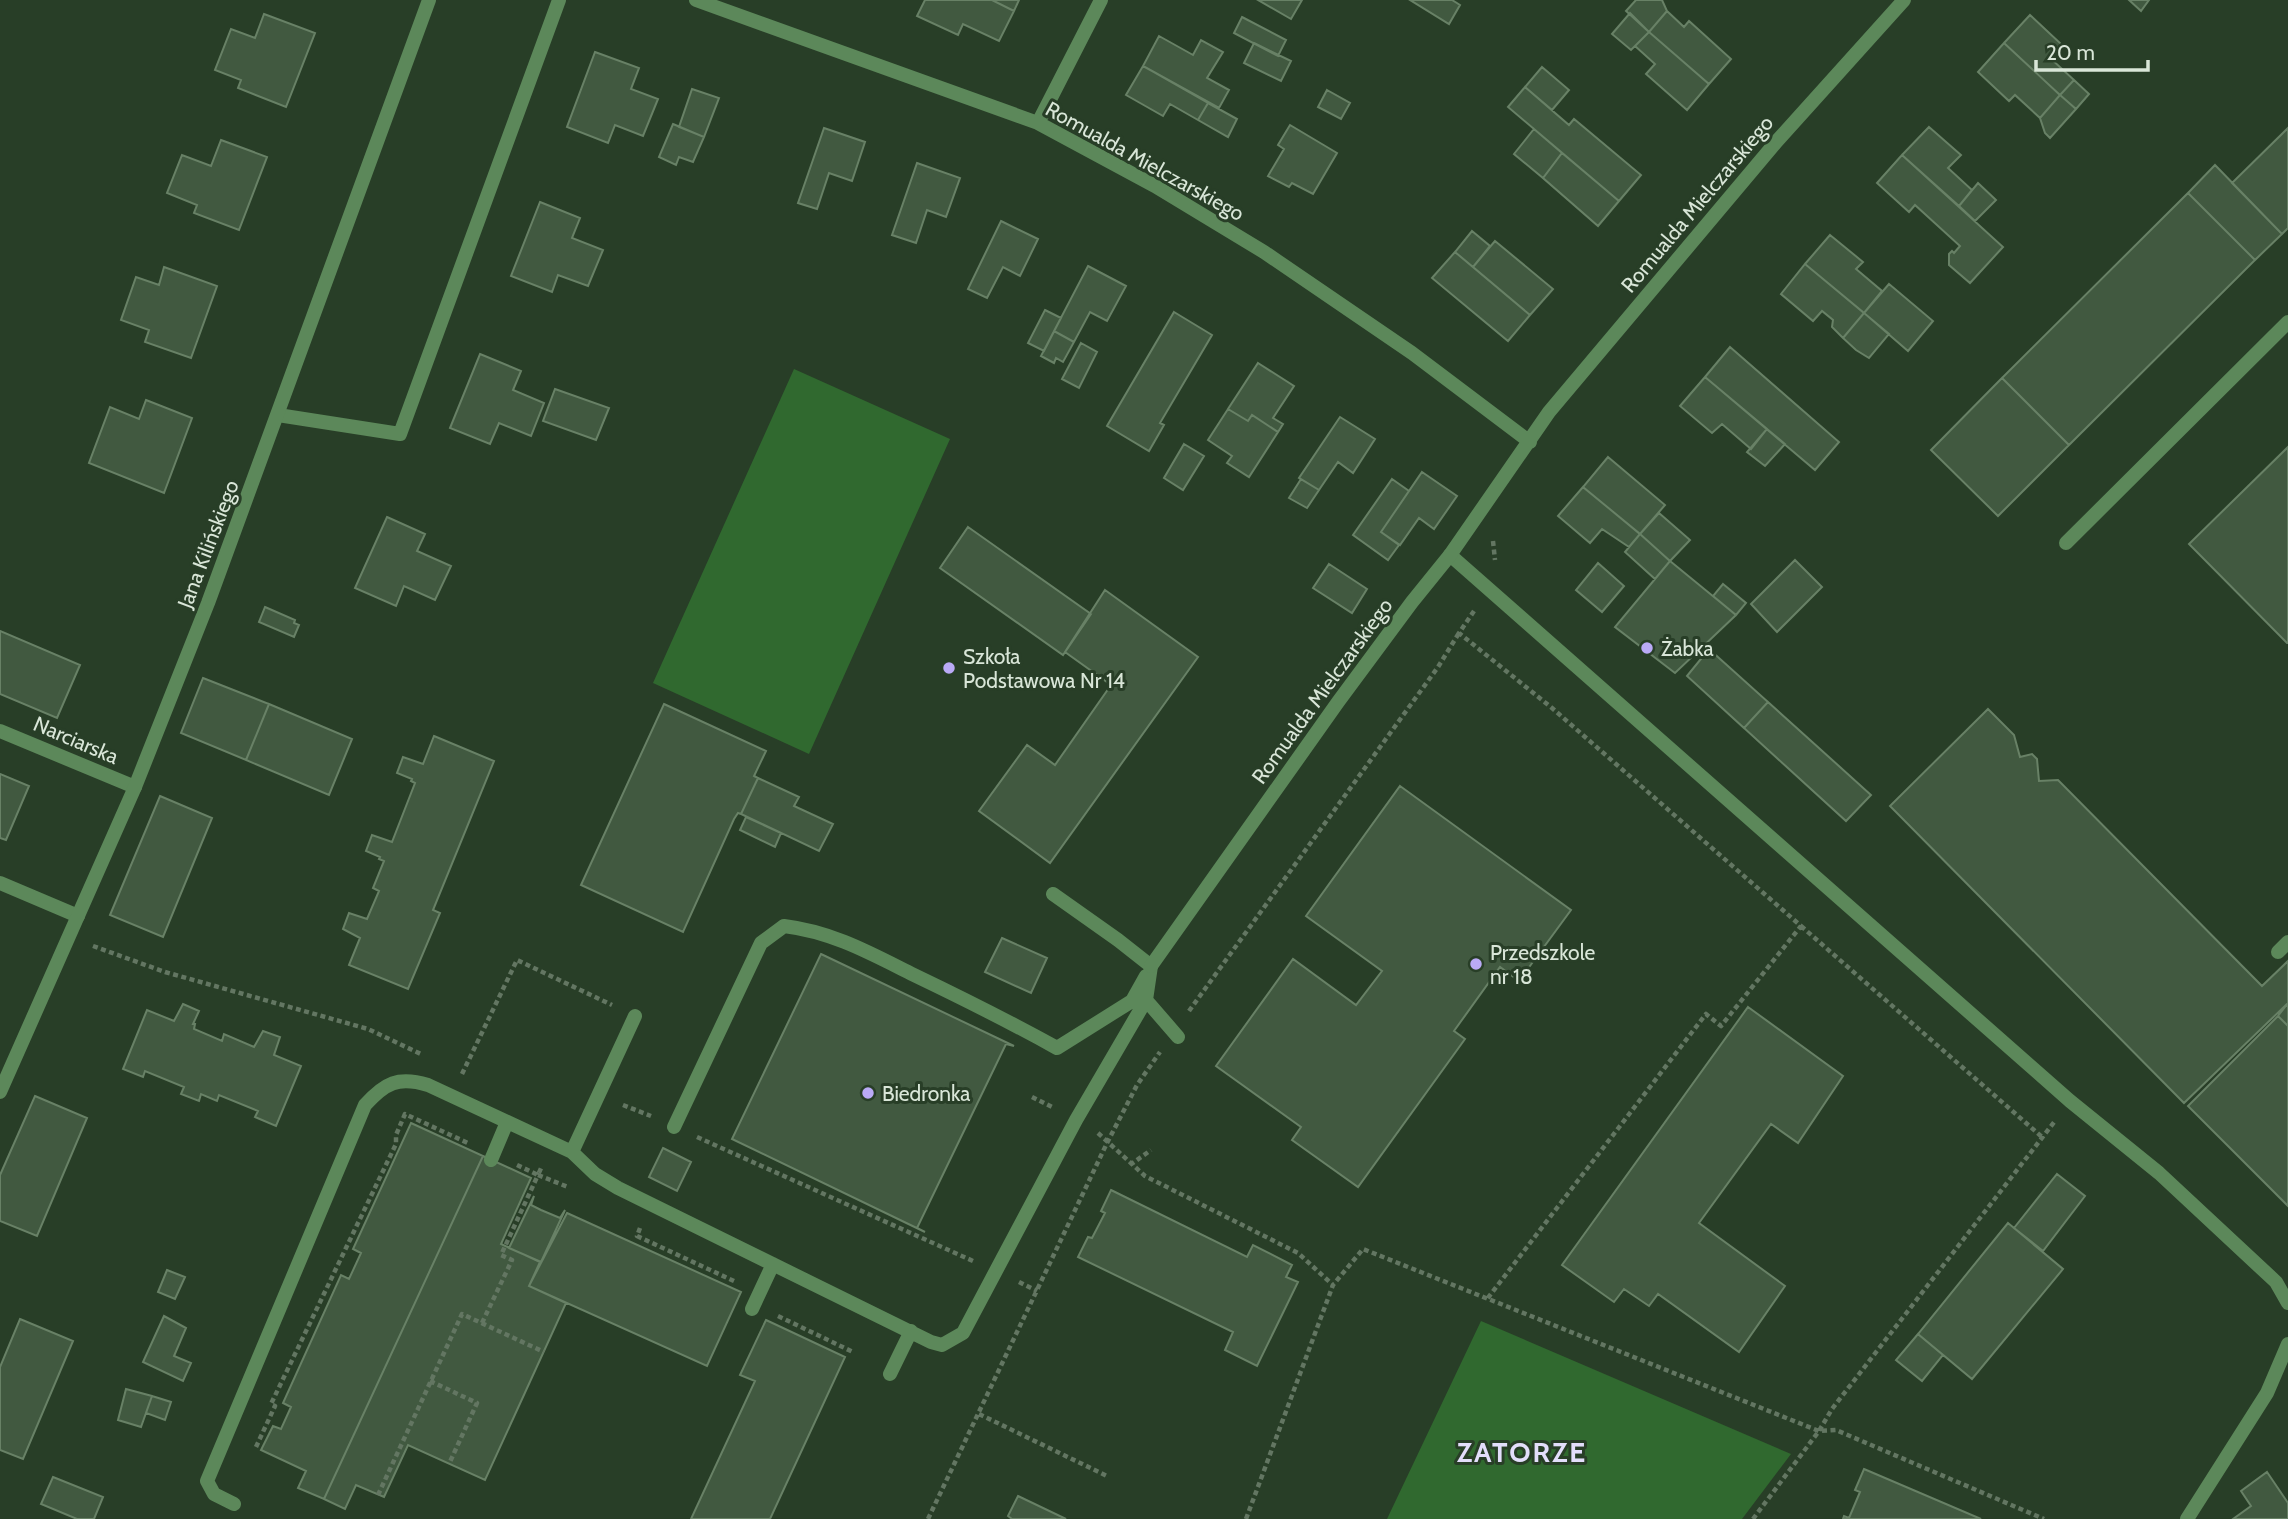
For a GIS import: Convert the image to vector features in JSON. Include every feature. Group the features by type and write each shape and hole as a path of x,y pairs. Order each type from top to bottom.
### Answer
{"street":[{"name":"Jana Kilińskiego","path":"0,1093 4,1071 69,936 135,788 208,603 429,0"},
{"path":"278,415 400,434 559,0"},
{"name":"Romualda Mielczarskiego","path":"696,0 1038,123 1155,186 1264,252 1412,353 1530,442"},
{"path":"1038,123 1101,0"},
{"name":"Romualda Mielczarskiego","path":"674,1127 761,943 784,926 812,929 851,944 1057,1048 1132,1001 1151,967 1338,702 1450,555 1549,412 1777,141 1904,0"},
{"path":"2066,543 2288,322"},
{"path":"1450,555 2070,1101 2159,1173 2276,1282 2288,1303"},
{"name":"Narciarska","path":"0,731 135,788"},
{"path":"0,883 78,916"},
{"path":"234,1504 214,1494 207,1481 365,1104 381,1088 396,1081 413,1080 572,1152 595,1174 618,1188 942,1345 964,1333 1076,1120 1146,1000 1151,967 1053,894"},
{"path":"1146,1000 1176,1035"},
{"path":"572,1152 635,1016"},
{"path":"492,1157 508,1122"},
{"path":"752,1309 773,1264"},
{"path":"890,1374 911,1331"},
{"path":"2187,1519 2267,1393 2288,1343"}],"path":[{"path":"928,1519 1137,1085 1176,1035 1438,667 1502,570 1494,558 1494,533"},
{"path":"1459,633 1552,708 2042,1137"},
{"path":"1487,1299 1706,1014 1721,1026 1801,926"},
{"path":"69,936 165,972 368,1030 425,1056"},
{"path":"455,1070 464,1074 517,960 635,1016"},
{"path":"1032,1097 1092,1128 1145,1176 1298,1253 1333,1285"},
{"path":"1753,1519 1819,1431 1832,1409 2070,1101"},
{"path":"616,1102 1037,1291"},
{"path":"256,1447 275,1406 271,1404 396,1144 396,1135 405,1114 492,1157 572,1189"},
{"path":"1130,1165 1152,1150"},
{"path":"482,1323 512,1260 501,1255 547,1156"},
{"path":"643,1222 637,1236 772,1299 772,1314 853,1352"},
{"path":"1246,1519 1333,1285 1363,1249 1819,1431 1836,1430 2044,1519"},
{"path":"378,1495 462,1314 544,1352"},
{"path":"430,1381 477,1404 449,1464"},
{"path":"979,1414 1107,1476"}],"green space":[{"path":"794,369 950,439 809,754 653,683"},
{"path":"1481,1321 1791,1454 1742,1519 1387,1519"}],"building":[{"path":"925,0 992,0 1014,11 999,41 963,24 958,35 917,16"},
{"path":"992,0 1019,0 1014,11"},
{"path":"1258,0 1302,0 1291,19"},
{"path":"1410,0 1452,0 1460,5 1449,24"},
{"path":"1636,0 1662,0 1667,11 1649,32 1626,11"},
{"path":"2129,0 2149,0 2141,11"},
{"path":"1667,11 1684,27 1689,21 1731,59 1709,84 1649,32"},
{"path":"1630,13 1649,32 1631,50 1612,34"},
{"path":"264,14 315,33 286,107 238,88 241,80 215,70 231,29 255,38"},
{"path":"2030,15 2061,44 2049,57 2074,80 2060,95 2004,43"},
{"path":"1242,17 1286,40 1278,56 1234,33"},
{"path":"1649,32 1709,84 1687,110 1646,74 1655,64 1635,46"},
{"path":"1159,36 1193,55 1201,40 1223,52 1207,78 1229,90 1219,108 1143,66"},
{"path":"1254,43 1291,61 1281,81 1244,63"},
{"path":"2004,43 2060,95 2040,118 2015,95 2009,101 1978,72"},
{"path":"595,52 639,68 631,89 658,99 643,136 615,125 608,143 567,127"},
{"path":"1143,66 1208,103 1198,120 1170,104 1163,116 1126,95"},
{"path":"1542,67 1569,90 1552,110 1525,87"},
{"path":"2074,80 2089,94 2076,109 2060,95"},
{"path":"1525,87 1569,125 1574,119 1641,175 1619,201 1508,107"},
{"path":"692,89 719,98 704,137 679,127"},
{"path":"1327,90 1350,103 1341,119 1318,107"},
{"path":"2060,95 2076,109 2050,138 2045,133 2040,118"},
{"path":"1208,103 1237,119 1228,137 1198,120"},
{"path":"673,124 704,137 693,162 679,157 676,165 659,157"},
{"path":"1290,125 1337,153 1313,194 1292,183 1289,187 1268,176 1284,149 1278,145"},
{"path":"1929,127 1961,155 1948,168 1972,190 1959,206 1902,155"},
{"path":"824,128 865,142 852,181 829,173 817,209 798,203"},
{"path":"2288,128 2288,228 2282,234 2232,183"},
{"path":"1534,129 1562,153 1543,178 1514,154"},
{"path":"221,140 267,157 239,230 194,213 197,205 167,193 182,155 211,166"},
{"path":"1562,153 1619,201 1598,226 1543,178"},
{"path":"1902,155 2003,247 1970,283 1949,265 1949,254 1952,251 1954,253 1960,246 1915,205 1909,212 1877,183"},
{"path":"917,163 960,178 946,217 927,210 916,243 892,235"},
{"path":"2215,165 2282,234 2255,260 2188,193"},
{"path":"1978,183 1996,200 1975,221 1959,206"},
{"path":"2188,193 2255,260 2069,445 2002,378"},
{"path":"540,202 580,218 572,238 603,250 588,286 558,275 552,292 511,276"},
{"path":"1001,221 1038,239 1020,276 1003,267 987,298 968,289"},
{"path":"1472,231 1490,246 1473,267 1455,252"},
{"path":"1830,235 1863,262 1856,269 1882,291 1864,313 1805,264"},
{"path":"1495,241 1553,289 1530,315 1473,267"},
{"path":"1455,252 1530,315 1508,341 1432,278"},
{"path":"1805,264 1864,313 1843,338 1832,327 1833,320 1822,311 1813,321 1781,294"},
{"path":"1088,266 1126,286 1107,321 1090,312 1074,342 1054,331"},
{"path":"164,267 217,286 191,358 145,342 149,330 121,320 136,277 159,285"},
{"path":"1889,284 1933,321 1908,351 1864,313"},
{"path":"1045,310 1061,318 1044,351 1028,343"},
{"path":"1174,312 1212,335 1160,423 1164,425 1149,451 1107,426"},
{"path":"1864,313 1889,334 1869,358 1843,338"},
{"path":"1054,331 1074,342 1063,362 1056,358 1054,363 1041,356"},
{"path":"1081,343 1097,352 1079,388 1062,379"},
{"path":"1730,347 1839,442 1815,470 1705,377"},
{"path":"480,354 521,371 513,390 544,403 531,436 499,423 490,444 450,428"},
{"path":"1258,363 1294,386 1273,418 1283,424 1278,432 1252,415 1248,421 1228,409"},
{"path":"1705,377 1767,429 1751,449 1722,424 1712,433 1680,406"},
{"path":"2002,378 2069,445 1998,516 1931,450"},
{"path":"555,389 609,408 596,440 543,421"},
{"path":"146,400 192,418 164,493 89,463 110,407 139,419"},
{"path":"1228,409 1248,421 1252,415 1278,432 1249,477 1227,463 1232,456 1208,440"},
{"path":"1340,417 1375,439 1353,473 1338,462 1319,490 1299,478"},
{"path":"1767,429 1785,444 1765,466 1747,452"},
{"path":"1184,444 1204,456 1183,490 1164,478"},
{"path":"2288,447 2288,643 2287,643 2189,544"},
{"path":"1608,457 1665,505 1640,534 1583,487"},
{"path":"1422,472 1457,496 1434,529 1419,518 1400,545 1381,532"},
{"path":"1301,479 1319,490 1307,508 1289,498"},
{"path":"1392,479 1409,491 1381,532 1399,545 1388,560 1353,535"},
{"path":"1583,487 1640,534 1629,547 1602,529 1590,543 1558,516"},
{"path":"1659,513 1690,540 1670,561 1640,534"},
{"path":"387,517 425,534 417,551 451,566 435,600 404,586 396,606 355,588"},
{"path":"968,527 1091,614 1063,655 940,568"},
{"path":"1640,534 1670,561 1655,579 1625,552"},
{"path":"1795,560 1822,587 1777,632 1751,604"},
{"path":"1670,561 1736,615 1675,673 1615,627"},
{"path":"1598,563 1624,586 1602,612 1576,590"},
{"path":"1329,564 1367,589 1352,613 1313,588"},
{"path":"1723,584 1746,603 1736,615 1713,596"},
{"path":"1105,590 1198,657 1050,863 979,811 1027,745 1055,765 1111,685 1065,652"},
{"path":"265,607 295,620 294,623 299,625 294,637 259,622"},
{"path":"0,631 80,665 57,718 0,694"},
{"path":"1709,649 1768,702 1744,728 1687,676"},
{"path":"203,678 269,704 246,760 181,733"},
{"path":"1768,702 1871,795 1846,821 1744,728"},
{"path":"269,704 352,739 329,795 246,760"},
{"path":"664,704 766,751 754,776 758,778 741,814 738,813 734,819 683,932 581,885"},
{"path":"1988,709 2014,735 2020,757 2032,754 2037,759 2039,781 2058,780 2262,986 2288,961 2288,1003 2184,1103 1890,806"},
{"path":"434,736 494,761 433,910 440,913 408,989 349,965 360,938 343,929 349,913 367,919 379,891 373,888 384,861 366,851 372,835 392,842 415,783 397,773 403,757 423,764"},
{"path":"0,774 29,786 6,840 0,838"},
{"path":"758,778 799,797 794,806 833,824 819,851 741,814"},
{"path":"1400,786 1571,910 1519,981 1500,967 1454,1031 1465,1039 1358,1187 1292,1140 1301,1127 1216,1066 1293,959 1356,1005 1382,971 1306,916"},
{"path":"160,796 212,818 163,937 110,915"},
{"path":"746,817 781,833 775,847 740,830"},
{"path":"1002,938 1047,958 1031,993 985,972"},
{"name":"Biedronka","path":"821,954 1014,1046 1006,1044 917,1228 925,1232 732,1139"},
{"path":"2288,1003 2288,1026 2278,1016"},
{"path":"183,1004 199,1011 193,1024 194,1029 222,1041 224,1034 254,1047 263,1031 280,1037 274,1055 301,1066 276,1126 255,1117 258,1111 219,1095 217,1101 201,1094 199,1101 181,1094 184,1087 145,1071 143,1077 123,1069 147,1010 174,1021"},
{"path":"1748,1007 1843,1076 1798,1143 1771,1124 1699,1223 1785,1286 1739,1352 1658,1294 1649,1306 1624,1289 1614,1302 1562,1265"},
{"path":"2278,1016 2288,1026 2288,1206 2188,1106"},
{"path":"35,1096 87,1118 37,1236 0,1221 0,1175"},
{"path":"411,1123 483,1156 324,1499 298,1488 306,1471 261,1450 273,1426 281,1429 291,1407 283,1403 341,1275 349,1279 361,1253 353,1249"},
{"path":"663,1148 691,1162 677,1191 649,1177"},
{"path":"483,1156 531,1178 501,1244 540,1262 529,1286 566,1303 485,1480 408,1445 384,1497 356,1485 345,1509 324,1499"},
{"path":"2057,1174 2085,1196 2043,1251 2014,1228"},
{"path":"1111,1190 1247,1257 1253,1245 1292,1265 1286,1277 1298,1282 1257,1366 1225,1350 1233,1332 1078,1257 1105,1213 1101,1211"},
{"path":"534,1196 531,1205 541,1210 560,1218 565,1210 541,1262 509,1248"},
{"path":"567,1213 741,1292 707,1366 529,1286"},
{"path":"2008,1223 2063,1269 1972,1379 1918,1334"},
{"path":"167,1270 185,1277 175,1299 158,1292"},
{"path":"164,1316 186,1328 174,1356 191,1363 183,1381 143,1362"},
{"path":"20,1319 73,1341 23,1459 0,1450 0,1367"},
{"path":"766,1320 845,1357 770,1519 691,1519 755,1381 740,1375"},
{"path":"1918,1334 1943,1355 1922,1381 1896,1360"},
{"path":"126,1389 152,1396 141,1427 118,1420"},
{"path":"152,1396 171,1402 165,1420 146,1413"},
{"path":"1864,1469 1981,1519 1843,1519 1844,1516 1849,1518 1860,1492 1855,1490"},
{"path":"2267,1472 2288,1503 2288,1519 2233,1519 2251,1506 2241,1491"},
{"path":"53,1477 103,1497 94,1519 77,1519 41,1504"},
{"path":"1018,1496 1066,1519 1012,1519 1008,1516"}],"place":[{"name":"Żabka","path":"1647,648"},
{"name":"Szkoła Podstawowa Nr 14","path":"949,668"},
{"name":"Przedszkole nr 18","path":"1476,964"},
{"name":"Biedronka","path":"868,1093"}],"district":[{"name":"ZATORZE","path":"1522,1452"}]}
